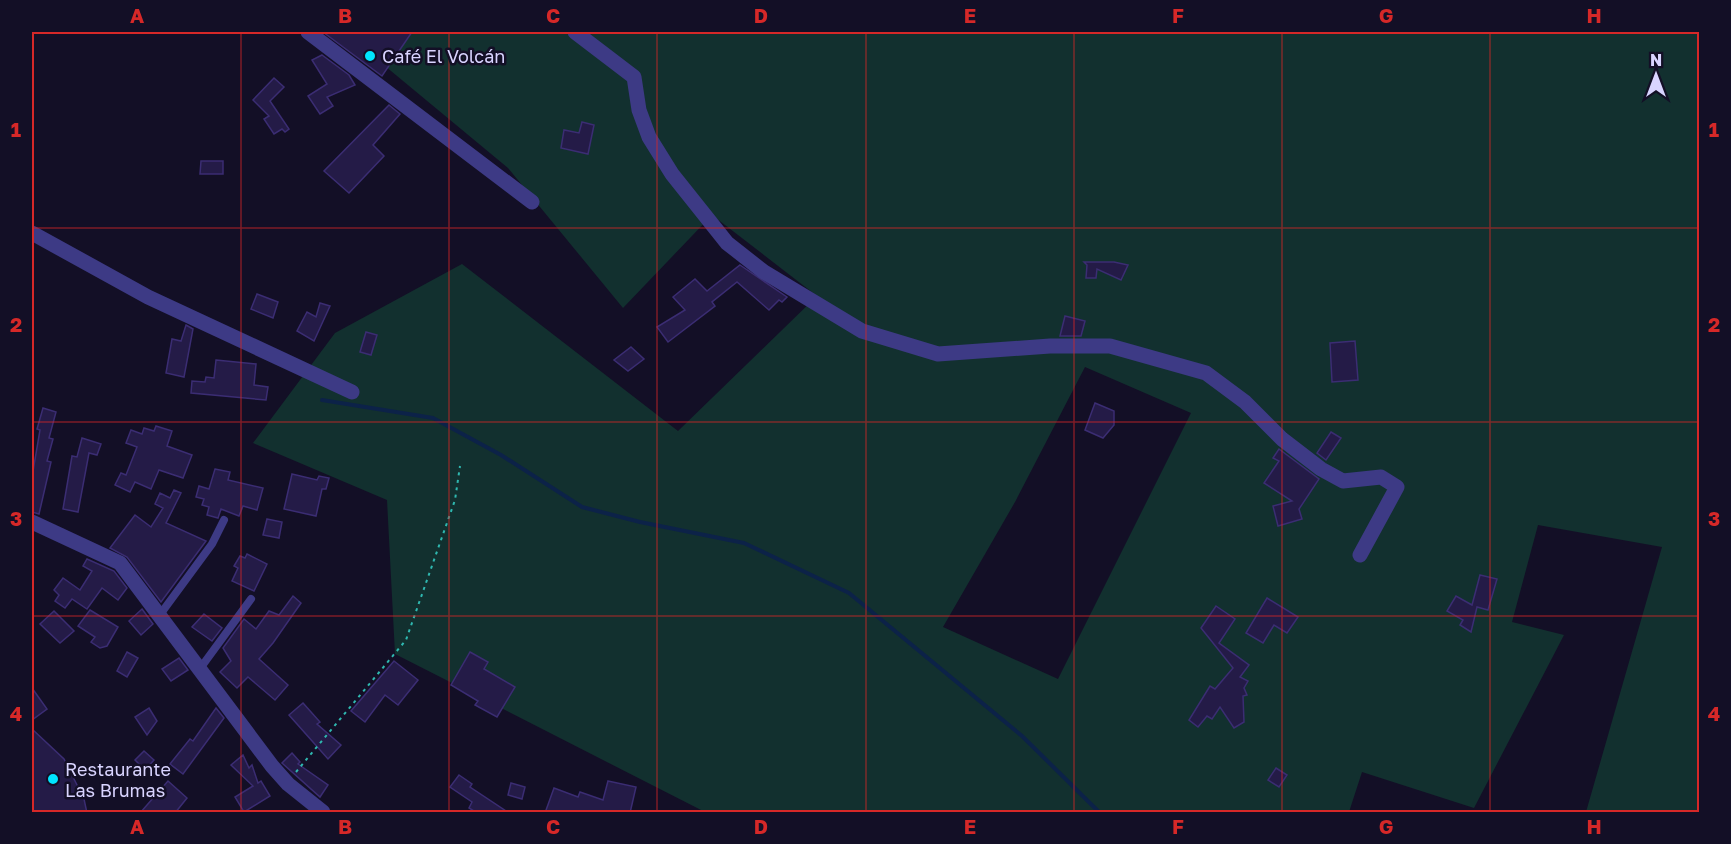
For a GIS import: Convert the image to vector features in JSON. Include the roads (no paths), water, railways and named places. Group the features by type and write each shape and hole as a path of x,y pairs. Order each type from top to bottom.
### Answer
{"street":[{"path":"308,32 532,202"},
{"path":"575,32 634,77 639,110 648,137 672,174 727,243 764,272 862,331 938,354 1083,344 1110,346 1206,373 1245,402 1282,439 1321,469 1343,481 1381,477 1397,487 1360,555"},
{"path":"32,233 148,297 352,392"},
{"path":"32,522 120,563 199,670 288,784 323,813"}],"lane":[{"path":"159,616 212,544 225,520"},
{"path":"199,670 252,599"}],"waterway":[{"path":"322,400 433,418 501,455 582,507 640,522 744,543 849,593 1022,736 1099,812"}],"place":[{"name":"Café El Volcán","path":"370,56"},
{"name":"Restaurante Las Brumas","path":"53,779"}]}
